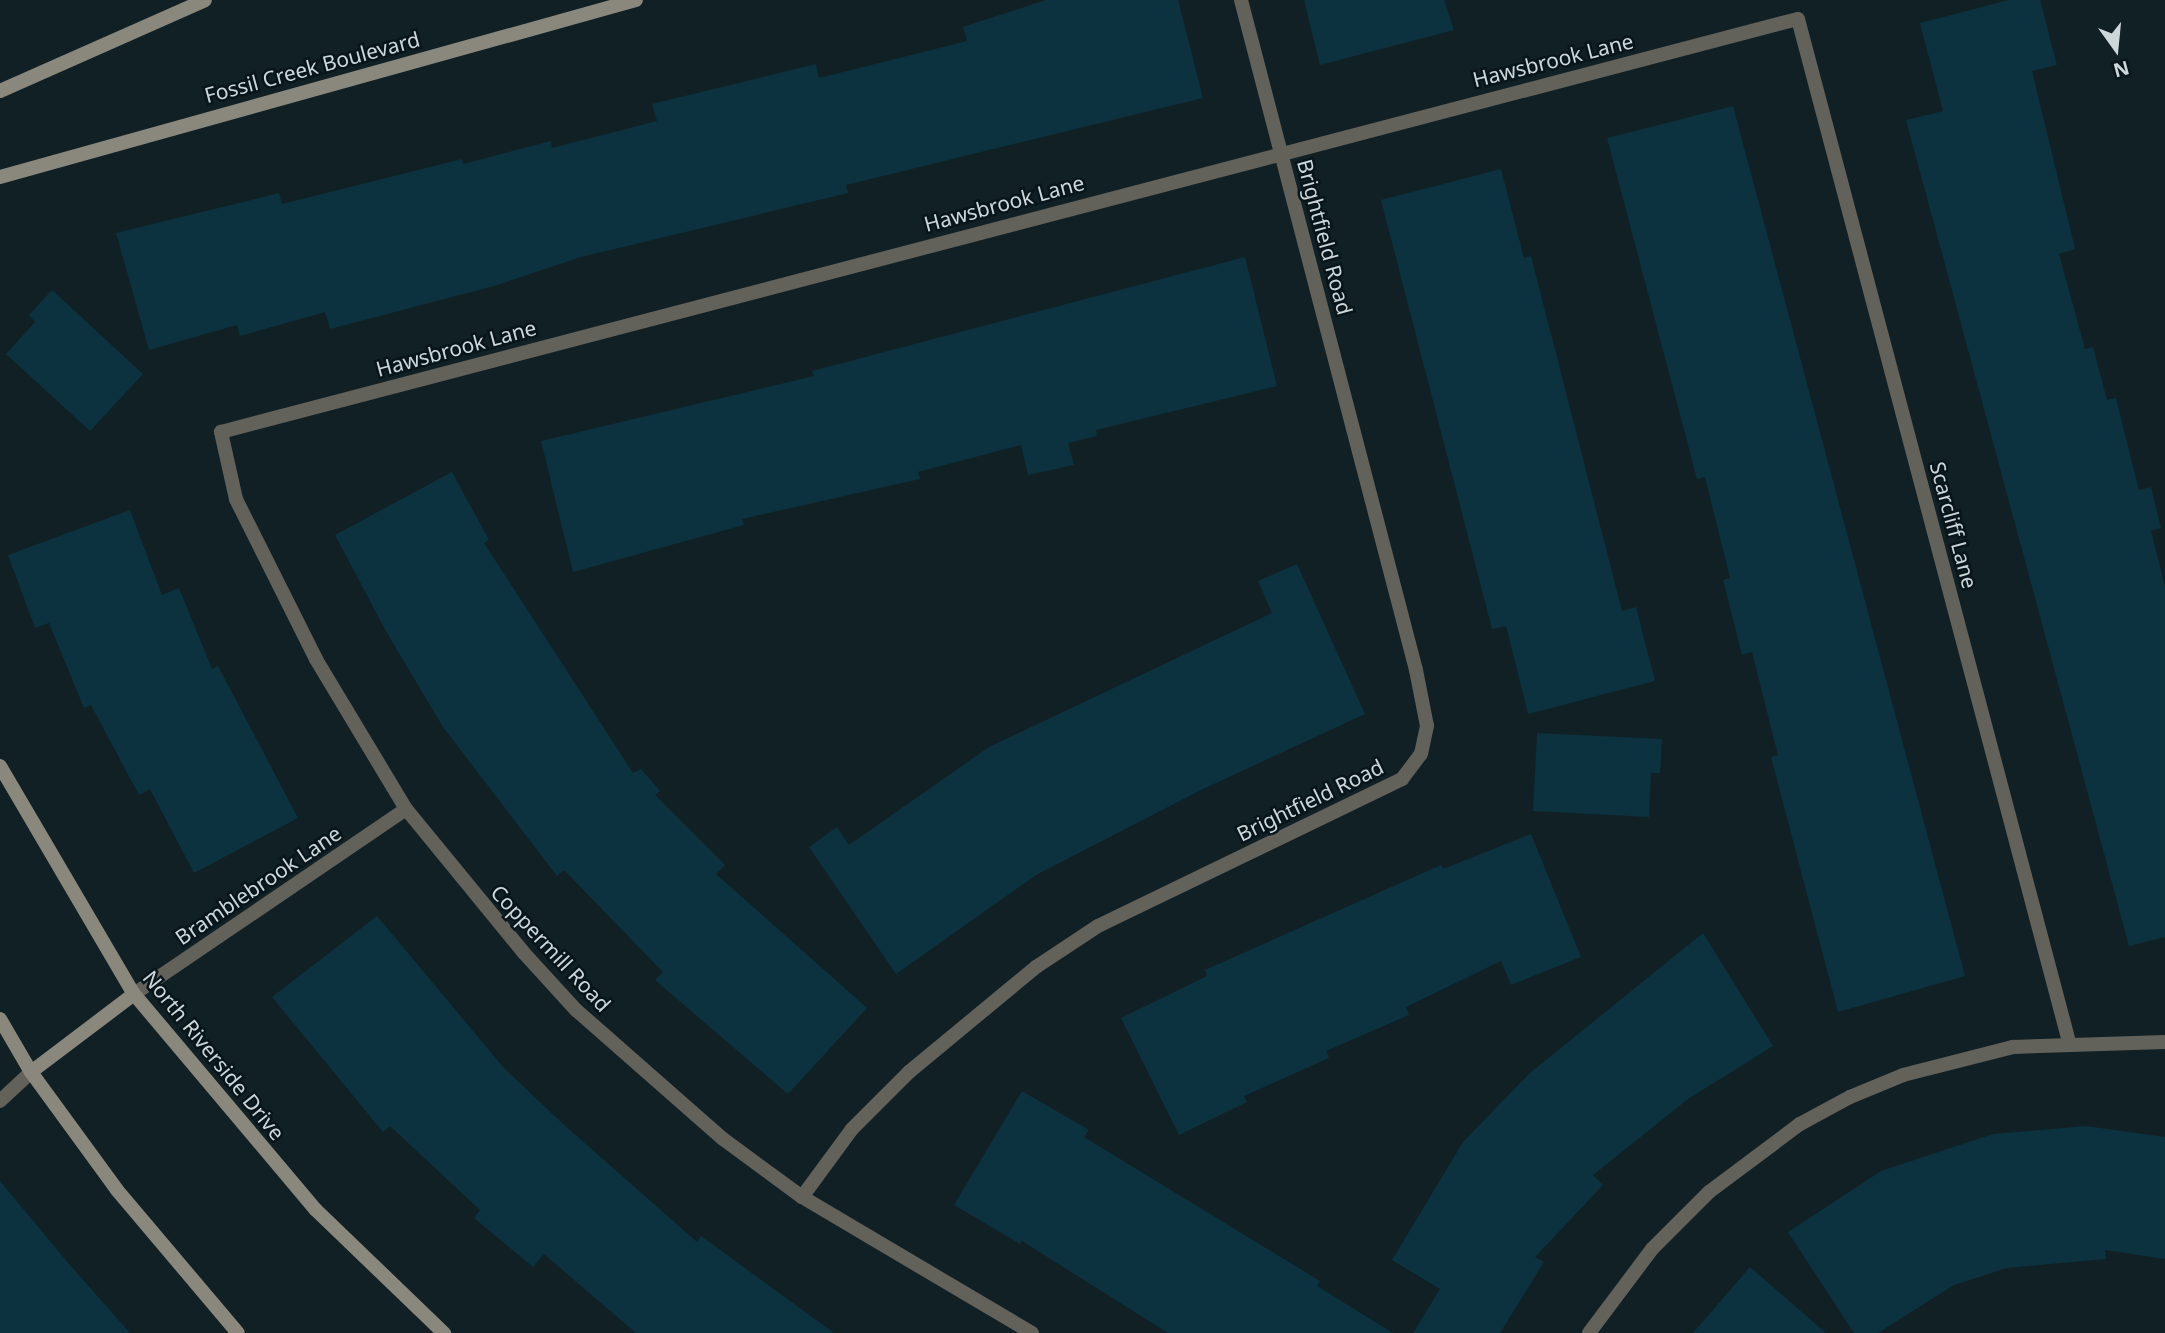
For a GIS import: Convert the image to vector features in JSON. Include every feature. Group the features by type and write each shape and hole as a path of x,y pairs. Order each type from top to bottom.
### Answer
{"main road":[{"path":"0,91 205,0"},
{"name":"Fossil Creek Boulevard","path":"0,177 636,0"},
{"name":"North Riverside Drive","path":"0,766 134,994 316,1210 444,1333"},
{"path":"31,1072 134,994"},
{"path":"0,1019 31,1072 117,1190 238,1333"}],"street":[{"name":"Brightfield Road","path":"802,1197 852,1129 909,1072 1036,967 1098,926 1402,779 1421,754 1427,726 1416,670 1241,0"},
{"name":"Hawsbrook Lane","path":"221,432 1281,151 1798,19"},
{"name":"Scarcliff Lane","path":"1798,19 2069,1042"},
{"name":"Coppermill Road","path":"221,432 236,499 254,540 406,809 463,884 576,1010 723,1139 802,1197 1032,1333"},
{"name":"Bramblebrook Lane","path":"134,994 406,809"},
{"path":"1589,1333 1652,1249 1700,1202 1800,1124 1903,1075 2013,1047 2069,1042 2165,1042"},
{"path":"0,1101 31,1072"}],"building":[{"path":"1046,0 1178,0 1203,98 846,185 848,193 581,257 494,286 330,329 325,312 240,336 237,325 149,350 116,233 279,193 282,204 462,159 463,164 551,141 552,148 657,121 652,104 816,64 819,78 967,41 963,27"},
{"path":"1304,0 1444,0 1454,30 1320,65"},
{"path":"2009,0 2040,0 2057,65 2032,71 2075,249 2059,254 2085,349 2093,347 2107,400 2116,398 2139,490 2151,487 2161,528 2151,531 2165,587 2165,937 2129,946 1906,120 1943,111 1920,23"},
{"path":"1733,106 1965,976 1838,1012 1771,757 1778,755 1752,652 1742,655 1723,580 1730,578 1705,477 1697,479 1607,138"},
{"path":"1501,169 1524,258 1531,256 1622,611 1636,607 1655,681 1528,714 1506,626 1492,629 1381,200"},
{"path":"1245,257 1277,386 1096,430 1097,436 1068,443 1074,465 1028,475 1021,445 918,472 920,479 742,519 744,525 573,572 541,441 814,376 812,371"},
{"path":"52,290 143,374 90,431 6,354 35,322 29,315"},
{"path":"452,472 489,540 484,543 633,773 641,769 660,791 655,795 725,865 716,874 867,1008 788,1094 655,980 663,972 564,870 557,876 443,727 387,633 335,535"},
{"path":"130,510 162,595 179,588 212,669 218,666 298,818 194,873 150,789 139,795 91,705 84,708 49,623 35,628 8,555"},
{"path":"1297,564 1365,714 1201,790 1036,875 896,974 809,847 837,827 849,845 989,747 1272,613 1258,581"},
{"path":"1537,733 1662,739 1660,773 1651,773 1649,817 1533,811"},
{"path":"1531,834 1581,957 1511,985 1501,961 1406,1007 1409,1015 1326,1051 1329,1058 1244,1096 1247,1102 1179,1135 1121,1018 1207,976 1205,970 1441,865 1443,869"},
{"path":"377,916 503,1067 562,1123 697,1242 701,1236 834,1333 636,1333 544,1254 533,1267 474,1218 480,1210 390,1126 383,1132 272,997"},
{"path":"1703,933 1773,1046 1688,1099 1593,1175 1603,1185 1535,1257 1544,1262 1500,1333 1413,1333 1440,1289 1392,1260 1463,1142 1530,1073"},
{"path":"1022,1091 1089,1130 1084,1137 1320,1281 1317,1286 1393,1333 1168,1333 1022,1241 1020,1244 954,1205"},
{"path":"2086,1126 2165,1137 2165,1259 2105,1250 2106,1259 2007,1268 1954,1285 1878,1333 1854,1333 1788,1232 1881,1171 1993,1134"},
{"path":"0,1181 70,1265 130,1333 0,1333"},
{"path":"1750,1267 1826,1333 1693,1333"}]}
